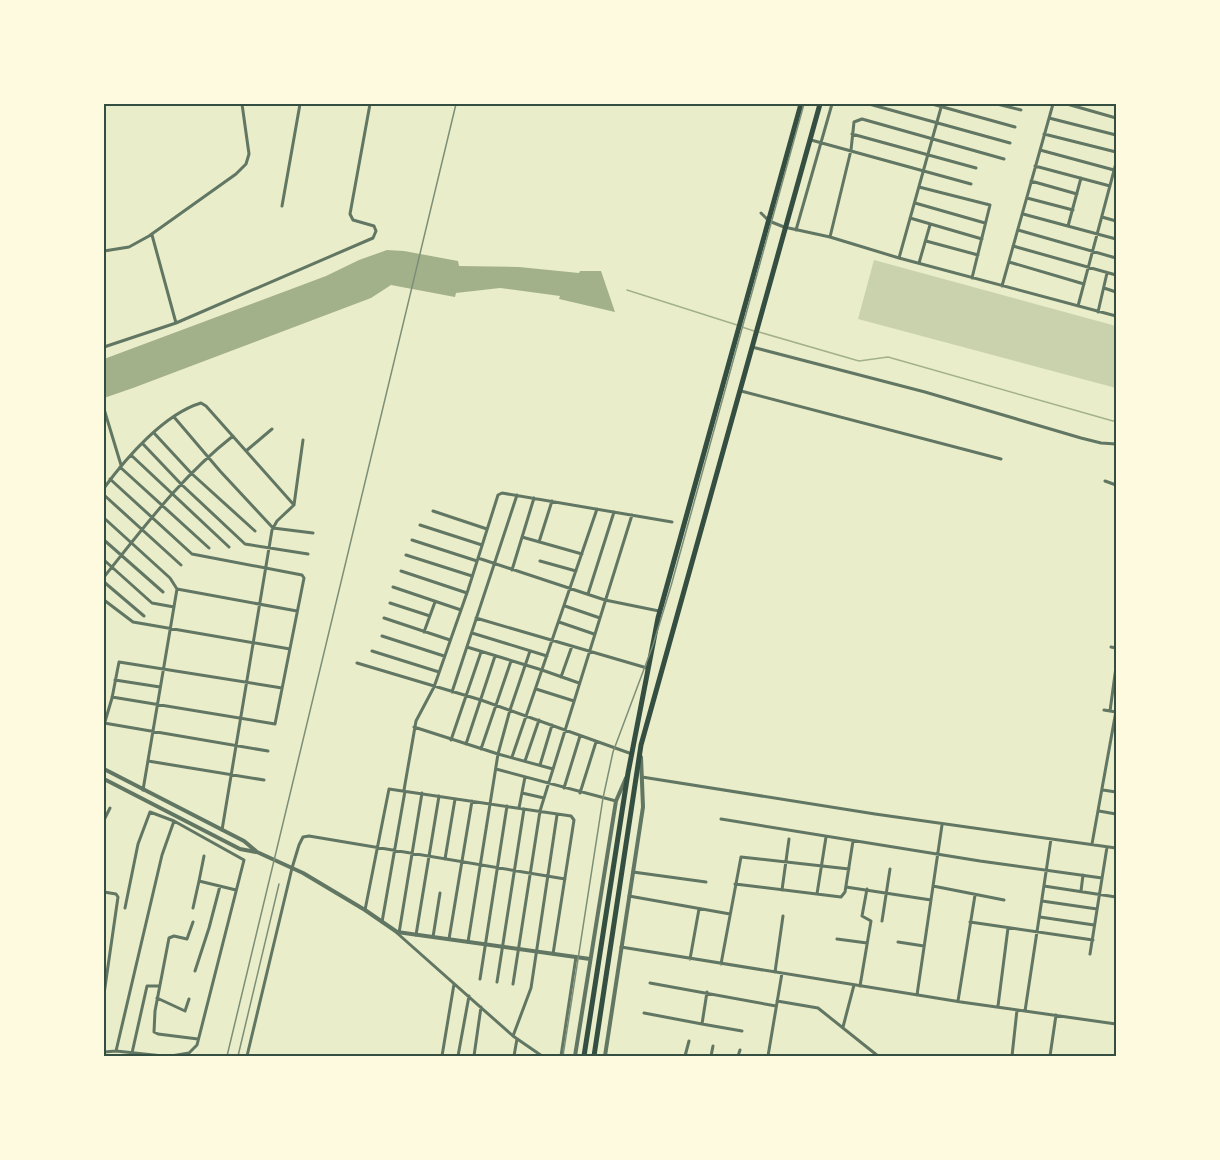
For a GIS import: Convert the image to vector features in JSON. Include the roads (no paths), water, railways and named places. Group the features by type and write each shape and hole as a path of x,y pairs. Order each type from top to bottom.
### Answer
{"highway":[{"path":"584,1056 628,773 660,611 801,104"},
{"path":"594,1056 641,745 820,104"}],"street":[{"path":"104,251 129,247 152,234 246,165 249,154 242,104"},
{"path":"282,206 300,104"},
{"path":"104,347 176,323 373,238 376,231 374,226 353,220 350,214 370,104"},
{"path":"796,230 832,104"},
{"path":"869,104 1010,143"},
{"path":"932,104 1015,127"},
{"path":"997,104 1021,110"},
{"path":"1002,285 1053,104"},
{"path":"1067,104 1116,118"},
{"path":"899,258 942,105"},
{"path":"1049,118 1116,135"},
{"path":"830,237 851,150 854,122 862,119 1004,159"},
{"path":"852,134 976,168"},
{"path":"1044,134 1116,152"},
{"path":"810,140 971,184"},
{"path":"1040,150 1114,170"},
{"path":"1078,306 1116,163"},
{"path":"1035,166 1110,186"},
{"path":"1068,226 1081,178"},
{"path":"1031,181 1077,194"},
{"path":"919,187 990,205 972,278"},
{"path":"1027,198 1072,210"},
{"path":"915,203 986,223"},
{"path":"761,213 769,221 784,227 830,237 899,258 1116,316"},
{"path":"1022,214 1116,239"},
{"path":"1102,217 1116,221"},
{"path":"910,218 982,238"},
{"path":"920,263 930,224"},
{"path":"1018,230 1116,258"},
{"path":"152,234 176,323"},
{"path":"926,241 978,255"},
{"path":"1013,246 1116,275"},
{"path":"1009,262 1084,284"},
{"path":"1098,312 1107,273"},
{"path":"1103,288 1116,292"},
{"path":"753,344 1081,438 1116,444"},
{"path":"740,390 1001,459"},
{"path":"104,488 120,466 154,433 174,417 197,404 204,404 294,505"},
{"path":"104,409 120,466 209,548"},
{"path":"174,417 273,528 313,533"},
{"path":"246,451 272,429"},
{"path":"154,433 191,473 255,531"},
{"path":"104,577 171,494 207,456 232,436"},
{"path":"222,831 269,547 273,528 294,505 303,440"},
{"path":"143,444 181,484 243,542 308,554"},
{"path":"131,455 229,547"},
{"path":"110,479 192,554 303,576 276,724 112,697"},
{"path":"1104,481 1116,485"},
{"path":"382,922 414,727 434,687 498,495 502,493 516,495 672,522"},
{"path":"104,495 181,565"},
{"path":"452,692 516,495"},
{"path":"512,570 534,498"},
{"path":"539,542 552,501"},
{"path":"512,758 597,509"},
{"path":"433,511 487,529"},
{"path":"588,594 614,512"},
{"path":"513,984 540,811 632,515"},
{"path":"104,518 170,578 177,589 143,790"},
{"path":"420,525 482,545"},
{"path":"522,537 582,554"},
{"path":"104,540 163,592"},
{"path":"412,540 605,600 660,611"},
{"path":"406,555 472,576"},
{"path":"104,560 152,603 174,607"},
{"path":"540,561 576,571"},
{"path":"401,571 467,593"},
{"path":"104,582 144,616"},
{"path":"393,587 461,610"},
{"path":"177,589 298,611"},
{"path":"104,600 132,622 290,649"},
{"path":"424,632 435,602"},
{"path":"390,603 430,616"},
{"path":"565,606 600,618"},
{"path":"384,618 450,640"},
{"path":"476,618 648,668"},
{"path":"559,622 594,634"},
{"path":"471,633 547,656"},
{"path":"382,636 444,656"},
{"path":"561,677 572,646"},
{"path":"466,647 579,683"},
{"path":"1111,647 1116,648"},
{"path":"372,651 439,672"},
{"path":"468,942 498,754 530,651"},
{"path":"451,740 481,652"},
{"path":"466,744 495,656"},
{"path":"481,749 511,660"},
{"path":"268,751 104,724 119,662 282,688"},
{"path":"357,663 481,700 632,754"},
{"path":"1110,711 1116,667"},
{"path":"115,680 161,687"},
{"path":"536,689 574,701"},
{"path":"1092,844 1116,712 1104,710"},
{"path":"525,761 539,720"},
{"path":"540,765 552,725"},
{"path":"414,727 451,740 554,769"},
{"path":"564,788 579,736"},
{"path":"579,793 596,742"},
{"path":"604,1056 643,807 641,745"},
{"path":"148,761 264,780"},
{"path":"104,769 243,841 257,852 292,868 365,910 398,932 513,1036 542,1056"},
{"path":"495,769 616,801"},
{"path":"575,1056 616,801 628,773"},
{"path":"497,982 525,777"},
{"path":"642,777 942,824 1116,848"},
{"path":"104,779 240,849 257,852"},
{"path":"365,910 387,791 392,788 571,816 574,819 553,954"},
{"path":"1103,789 1116,792"},
{"path":"398,932 422,793"},
{"path":"522,793 544,798"},
{"path":"416,935 439,796"},
{"path":"445,859 455,798"},
{"path":"449,939 472,801"},
{"path":"480,979 507,806"},
{"path":"104,820 110,808"},
{"path":"1099,811 1116,814"},
{"path":"125,908 138,844 149,813 153,812 174,821 244,860 194,1050 171,1056"},
{"path":"513,1036 529,994 557,814"},
{"path":"721,819 980,861 1102,878"},
{"path":"116,1051 162,855 174,821"},
{"path":"917,995 942,824"},
{"path":"247,1056 292,868 298,845 303,837 309,836 565,879"},
{"path":"817,894 826,836"},
{"path":"782,890 789,839"},
{"path":"1025,1011 1051,839"},
{"path":"735,884 841,897 845,892 853,841"},
{"path":"1090,954 1107,847"},
{"path":"193,908 204,856"},
{"path":"722,964 741,857 849,869"},
{"path":"882,921 890,869"},
{"path":"633,872 706,882"},
{"path":"1081,891 1083,875"},
{"path":"199,881 236,890"},
{"path":"1044,885 1116,897"},
{"path":"195,971 220,886"},
{"path":"933,886 1004,900"},
{"path":"846,887 931,900"},
{"path":"860,986 871,920 862,915 867,889"},
{"path":"104,892 116,894 118,897 104,994"},
{"path":"433,937 440,893"},
{"path":"958,1001 975,895"},
{"path":"629,896 730,914"},
{"path":"1042,901 1097,909"},
{"path":"690,959 699,909"},
{"path":"775,972 783,916"},
{"path":"1040,917 1095,925"},
{"path":"193,922 187,939 172,935 169,939 154,1011 155,1033 198,1039"},
{"path":"970,922 1093,940"},
{"path":"998,1007 1008,928"},
{"path":"398,932 590,959"},
{"path":"837,939 867,943"},
{"path":"898,942 924,946"},
{"path":"621,947 782,974 1116,1024"},
{"path":"561,1056 576,957"},
{"path":"768,1056 782,974"},
{"path":"650,983 776,1006"},
{"path":"442,1056 454,984"},
{"path":"843,1027 854,985"},
{"path":"132,1053 147,986 159,986"},
{"path":"702,1024 707,992"},
{"path":"458,1056 469,996"},
{"path":"157,998 185,1011 189,999"},
{"path":"777,1001 818,1008 878,1056"},
{"path":"474,1056 481,1007"},
{"path":"1012,1056 1017,1010"},
{"path":"644,1013 742,1031"},
{"path":"1050,1056 1056,1015"},
{"path":"514,1056 518,1039"},
{"path":"685,1056 688,1041"},
{"path":"711,1056 713,1046"},
{"path":"738,1056 740,1050"},
{"path":"104,1052 116,1051 162,1056"}],"waterway":[{"path":"627,290 737,325"},
{"path":"742,327 754,331"},
{"path":"759,332 859,361 888,357 1116,420"}],"railway":[{"path":"227,1056 456,104"},
{"path":"563,1056 603,798 613,752 653,645 671,586 804,104"},
{"path":"238,1056 279,884"}]}
